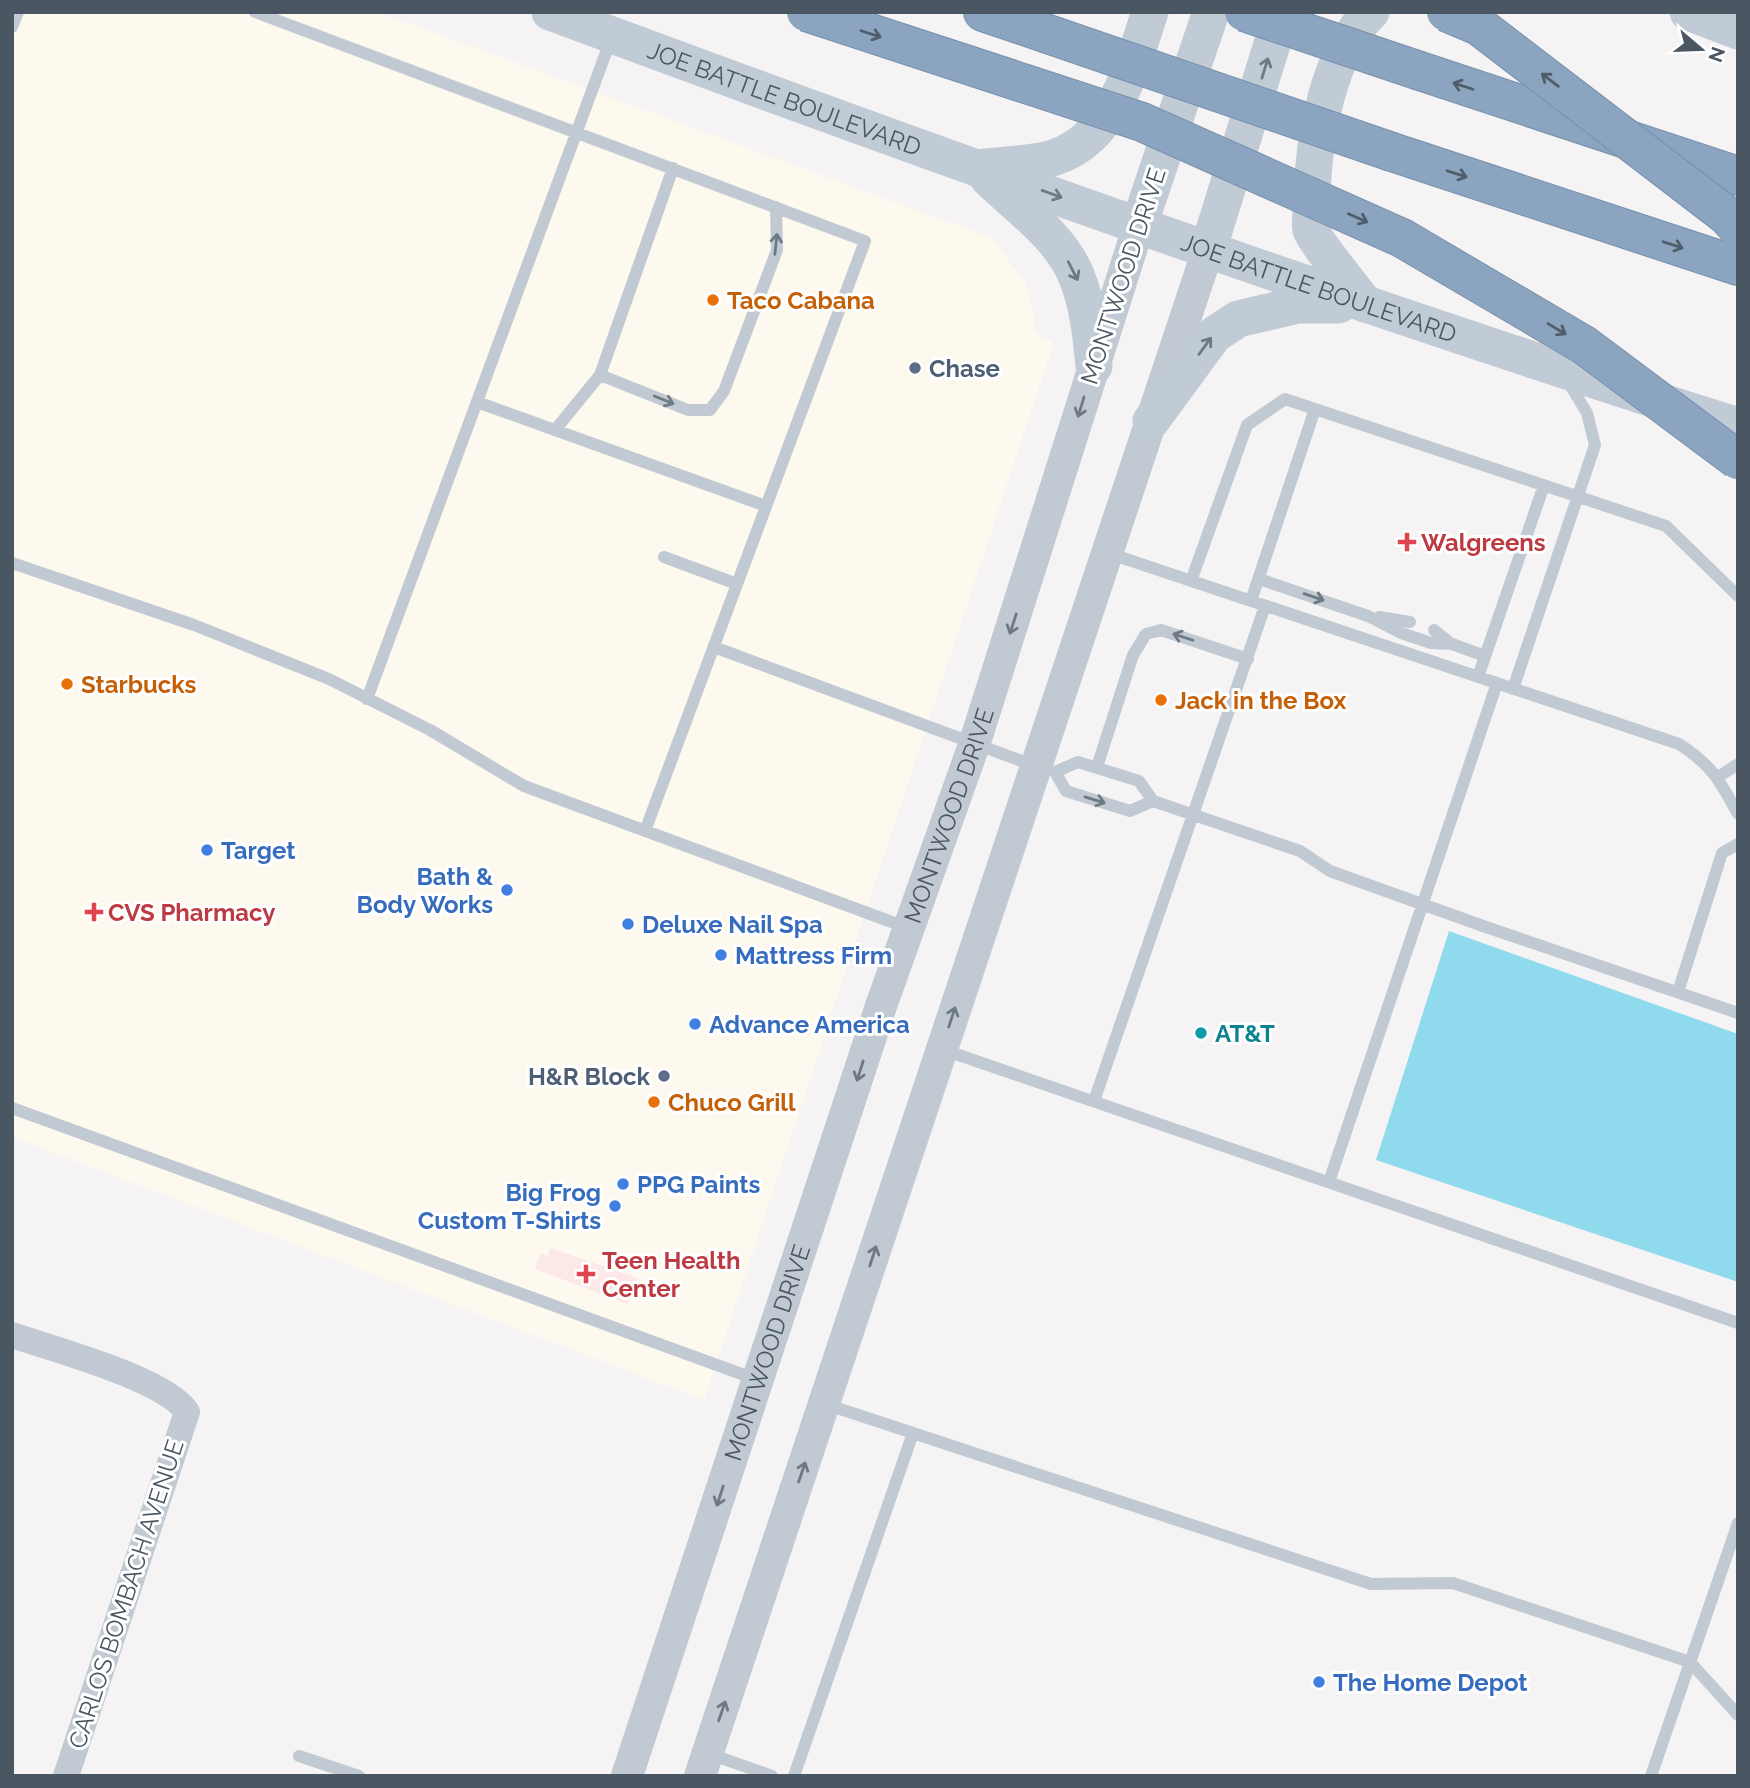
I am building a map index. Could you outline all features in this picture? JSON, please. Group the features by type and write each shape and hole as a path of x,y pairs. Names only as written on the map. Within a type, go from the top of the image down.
{"highway":[{"path":"806,12 1142,122 1402,238 1584,345 1738,460"},
{"path":"983,12 1392,152 1738,266"},
{"path":"1244,12 1738,176"},
{"path":"1446,12 1479,26 1726,215 1738,228"}],"main road":[{"name":"JOE BATTLE BOULEVARD","path":"550,12 1208,250 1562,370 1738,426"},
{"path":"977,168 1046,159 1069,150 1088,138 1121,94 1150,12"},
{"name":"MONTWOOD DRIVE","path":"1139,225 1211,12"},
{"path":"1208,250 1282,12"},
{"path":"1365,304 1311,232 1312,163 1319,124 1343,51 1361,22 1371,12"},
{"path":"1689,12 1738,31"},
{"path":"977,168 1055,242 1076,273 1088,314 1094,366"},
{"path":"1151,421 1214,335 1238,319 1298,305 1365,304"}],"street":[{"name":"MONTWOOD DRIVE","path":"627,1776 908,928 974,745 1139,225"},
{"path":"704,1765 942,1049 1046,769 1107,553 1208,250"},
{"name":"CARLOS BOMBACH AVENUE","path":"12,1335 157,1387 181,1402 187,1412 66,1776"}],"lane":[{"path":"12,27 18,12"},
{"path":"255,12 865,241 645,831"},
{"path":"367,699 612,35"},
{"path":"555,430 600,375 673,168"},
{"path":"600,375 688,410 710,410 724,391 777,250 776,207"},
{"path":"1513,688 1595,445 1587,413 1562,370"},
{"path":"1191,581 1247,425 1285,399 1666,527 1738,596"},
{"path":"477,402 766,506"},
{"path":"1251,601 1315,409"},
{"path":"1478,677 1544,485"},
{"path":"1107,553 1679,744 1699,757 1718,777 1738,814"},
{"path":"664,557 737,584"},
{"path":"12,563 194,625 329,679 430,730 524,786 908,928"},
{"path":"1259,579 1368,616 1401,633 1485,656"},
{"path":"1094,1101 1265,606"},
{"path":"1368,616 1410,622"},
{"path":"1097,767 1133,655 1146,634 1161,630 1248,659"},
{"path":"1434,630 1452,645"},
{"path":"714,646 974,745 1046,769 1066,791 1130,811 1153,802"},
{"path":"1329,1182 1497,683"},
{"path":"1046,769 1078,762 1139,781 1153,802 1300,851 1330,871 1738,1013"},
{"path":"1718,777 1738,764"},
{"path":"1678,992 1722,853 1738,844"},
{"path":"942,1049 1738,1323"},
{"path":"12,1108 759,1380"},
{"path":"825,1404 1371,1584 1453,1583 1690,1662 1738,1715"},
{"path":"794,1776 913,1433"},
{"path":"1651,1776 1738,1523"},
{"path":"299,1756 359,1776"},
{"path":"704,1765 772,1776"}],"shaded area":[{"path":"12,12 378,12 992,238 1026,284 1034,314 1034,333 1054,342 704,1400 12,1137"},
{"name":"Teen Health Center","path":"550,1248 638,1278 628,1304 535,1269 541,1253 547,1256"}],"water":[{"path":"1449,931 1738,1034 1738,1282 1376,1160"}],"place":[{"name":"Taco Cabana","path":"713,300"},
{"name":"Chase","path":"915,368"},
{"name":"Walgreens","path":"1407,542"},
{"name":"Starbucks","path":"67,684"},
{"name":"Jack in the Box","path":"1161,700"},
{"name":"Target","path":"207,850"},
{"name":"Bath & Body Works","path":"507,890"},
{"name":"CVS Pharmacy","path":"94,912"},
{"name":"Deluxe Nail Spa","path":"628,924"},
{"name":"Mattress Firm","path":"721,955"},
{"name":"Advance America","path":"695,1024"},
{"name":"AT&T","path":"1201,1033"},
{"name":"H&R Block","path":"664,1076"},
{"name":"Chuco Grill","path":"654,1102"},
{"name":"PPG Paints","path":"623,1184"},
{"name":"Big Frog Custom T-Shirts","path":"615,1206"},
{"name":"Teen Health Center","path":"586,1274"},
{"name":"The Home Depot","path":"1319,1682"}]}
